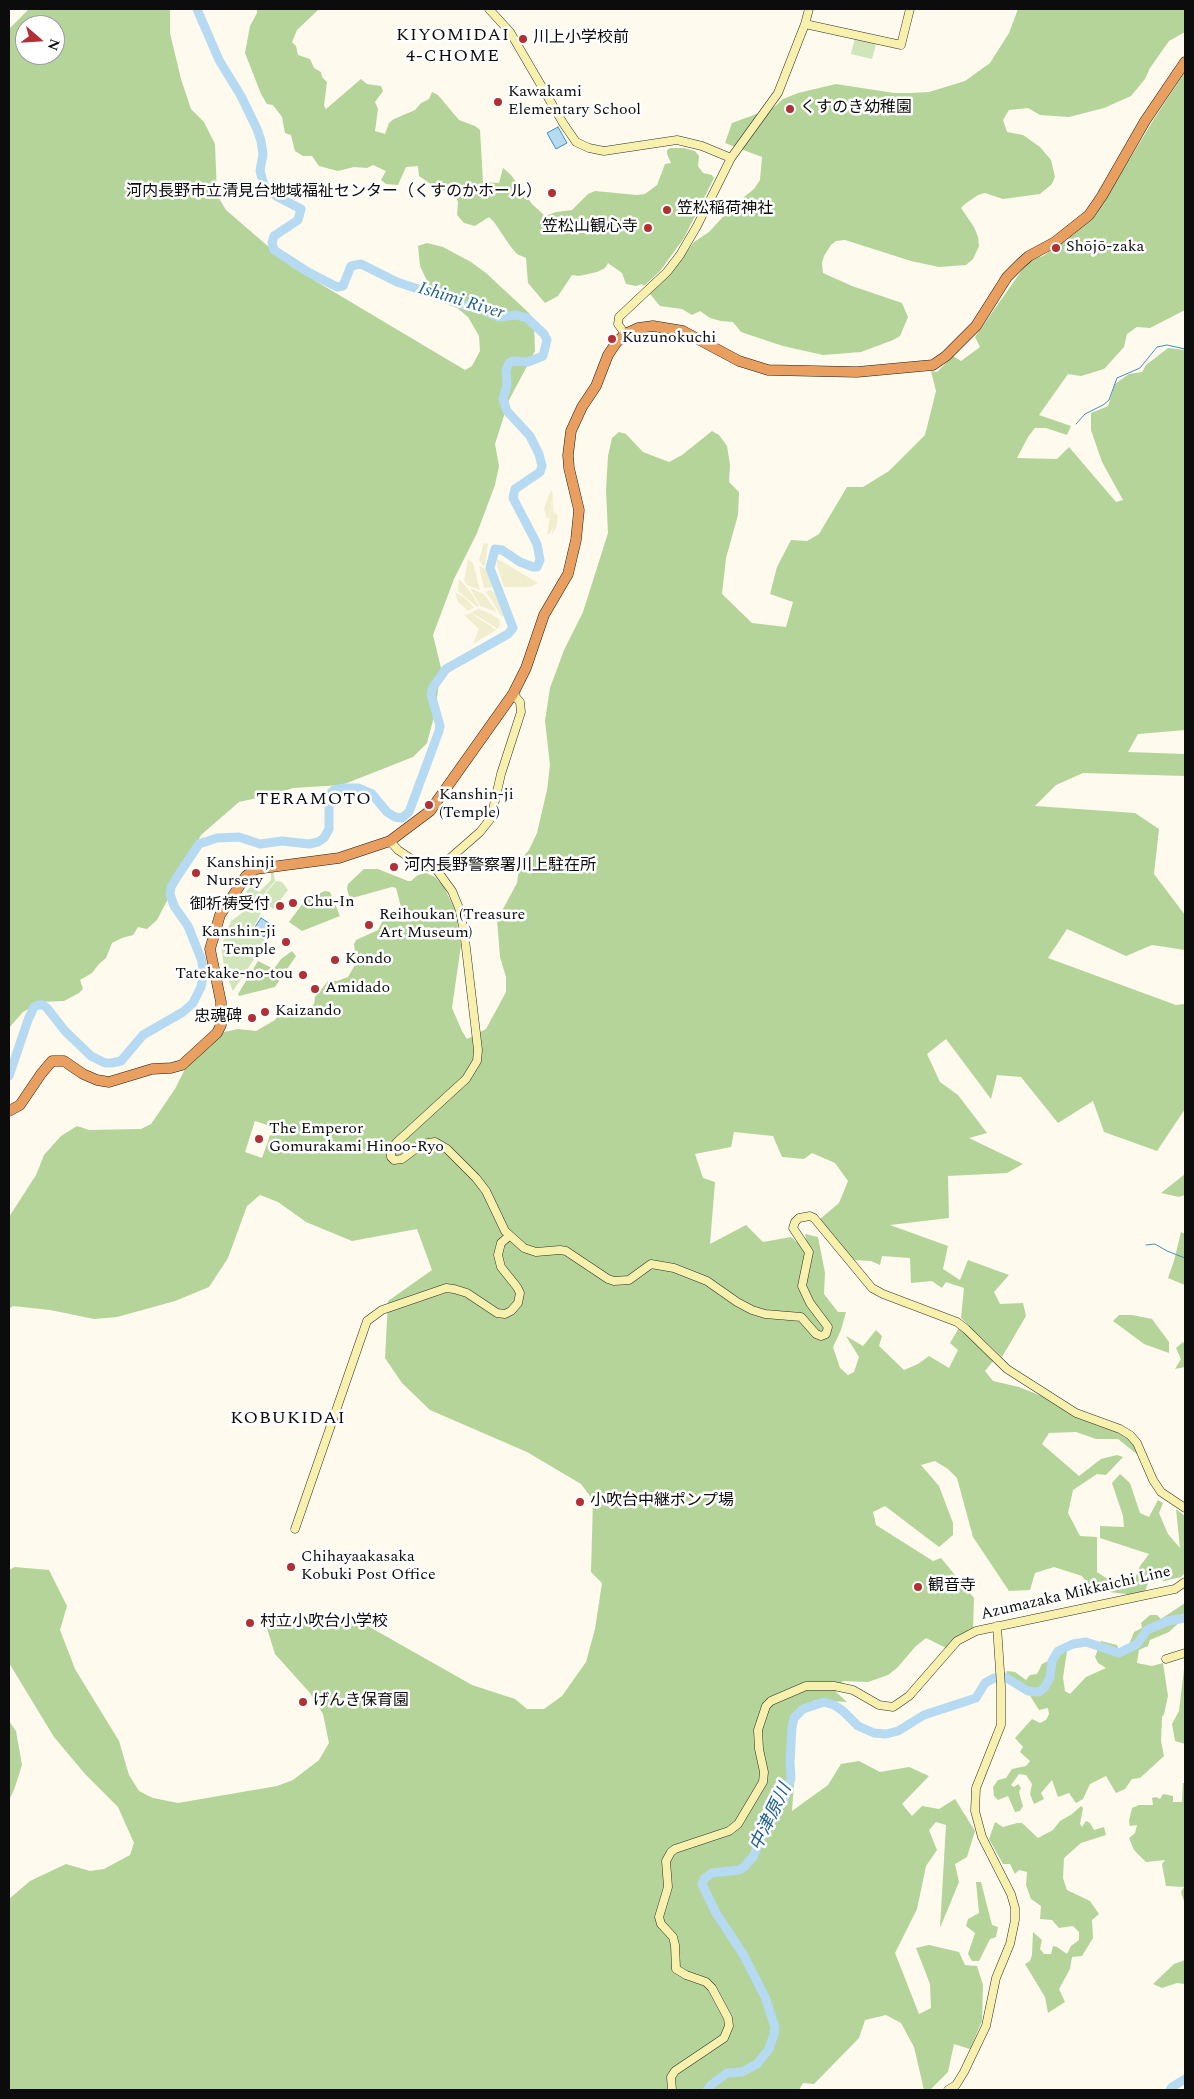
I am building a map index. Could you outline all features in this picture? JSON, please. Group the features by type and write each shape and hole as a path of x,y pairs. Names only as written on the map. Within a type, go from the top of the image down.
{"highway":[{"path":"9,1111 20,1105 52,1061 64,1061 83,1074 109,1082 152,1069 182,1066 217,1034 221,1025 220,1002 210,949 220,915 246,876 256,869 339,858 390,841 430,811 513,694 526,668 544,615 567,576 576,540 579,510 569,468 568,455 571,432 582,407 596,386 608,355 625,334 638,328 653,326 683,331 739,361 768,370 857,372 933,365 946,356 976,326 1007,277 1025,260 1050,245 1089,215 1102,196 1144,121 1185,62"}],"main road":[{"path":"489,9 510,32 576,142 588,148 604,151 677,140 702,146 731,158"},
{"path":"625,334 618,324 619,317 667,272 680,254 697,226 731,158 778,93 805,24 808,9"},
{"path":"805,24 901,45 910,9"},
{"path":"390,841 398,850 418,864 436,868 440,867 480,832 491,818 501,774 521,712 520,702 513,694"},
{"path":"436,868 452,891 460,916 478,1050 477,1061 466,1079 396,1143 391,1150 390,1157 398,1161 422,1144 430,1142 441,1144 476,1178 486,1191 502,1226 509,1236 518,1245 530,1251 566,1251 614,1281 629,1280 651,1264 674,1268 707,1281 752,1310 765,1314 801,1317 816,1334 821,1336 826,1334 828,1327 810,1303 802,1286 809,1252 793,1228 799,1218 810,1216 814,1218 872,1288 957,1322 1007,1369 1076,1413 1120,1429 1130,1435 1137,1443 1153,1480 1161,1492 1185,1508"},
{"path":"296,1529 367,1321 382,1310 446,1288 467,1293 497,1313 505,1314 512,1311 518,1303 520,1293 501,1267 498,1254 501,1243 509,1236"},
{"name":"Azumazaka Mikkaichi Line","path":"672,2090 672,2077 676,2071 724,2038 729,2026 728,2018 712,1988 706,1982 686,1975 676,1969 674,1956 676,1945 673,1937 661,1924 659,1917 668,1887 666,1861 671,1852 676,1849 734,1828 756,1795 764,1776 758,1730 766,1706 775,1698 812,1685 844,1687 879,1705 894,1706 909,1696 957,1641 976,1631 1151,1594 1175,1588 1185,1582"},
{"path":"948,2090 961,2078 983,2034 996,1978 1010,1944 1015,1920 1015,1908 1011,1894 982,1837 975,1811 977,1783 1001,1725 1001,1686 997,1626"},
{"path":"1166,1659 1185,1653"}],"shaded area":[{"path":"551,490 553,494 549,519 546,517 544,508"},
{"path":"553,497 553,508 555,515 556,512 558,516 556,528 551,535 554,524 547,535"},
{"path":"484,543 488,544 485,565 483,566 479,560"},
{"path":"468,559 473,563 480,590 467,585 464,581"},
{"path":"497,559 538,583 530,587 504,587 497,566"},
{"path":"479,566 489,571 494,587 484,588"},
{"path":"459,579 470,591 479,606 477,607 458,591"},
{"path":"470,588 484,594 497,612 480,606"},
{"path":"491,590 496,594 504,617 501,616 485,592"},
{"path":"455,592 474,607 468,611 458,602"},
{"path":"479,609 499,619 500,625 498,629 471,612"},
{"path":"471,613 496,630 473,644 479,629 464,615"}],"green space":[{"path":"29,9 170,9 170,33 181,79 191,109 204,122 215,144 217,195 226,210 292,267 465,370 472,366 480,351 479,336 468,317 457,308 442,302 431,289 420,266 418,246 427,243 443,247 471,262 486,273 529,313 534,325 535,351 509,400 495,444 499,466 495,485 477,533 454,579 433,635 441,668 435,713 427,743 413,757 342,785 293,788 239,802 201,835 157,920 147,929 138,927 133,935 112,943 106,958 92,973 80,980 83,989 79,993 64,1001 40,1002 23,1012 9,1028 9,29 15,23 15,65 65,65 65,15 23,15"},
{"path":"257,9 319,9 297,30 292,42 296,46 298,55 310,59 314,68 321,72 322,77 327,82 324,106 326,109 361,79 367,84 381,86 383,91 375,102 378,109 375,131 385,134 389,123 415,110 421,103 429,99 432,92 438,95 459,120 480,130 483,182 499,183 503,168 511,175 532,204 545,216 556,212 572,210 588,194 595,191 645,194 657,185 665,164 671,163 667,154 667,150 670,148 684,148 695,151 699,156 698,166 703,173 712,175 714,178 684,238 660,271 644,286 642,284 636,286 626,284 622,273 608,263 605,268 597,272 579,276 572,275 558,296 545,303 528,283 526,258 517,254 494,222 489,217 475,226 464,223 457,215 458,202 454,193 438,189 419,176 418,166 406,167 398,185 386,184 381,180 386,171 373,165 367,168 354,167 338,171 319,166 312,156 303,156 295,151 291,135 285,133 282,117 273,105 267,104 261,94 245,53 250,26 257,13"},
{"path":"1018,9 1185,9 1185,32 1169,41 1150,68 1145,79 1131,96 1104,108 1069,117 1040,115 1028,108 1009,110 1003,120 1007,132 1023,135 1040,147 1051,160 1055,177 1052,184 1040,194 1003,199 985,193 978,195 965,204 961,208 974,227 979,246 973,259 966,265 939,267 911,261 845,240 836,241 831,245 822,263 823,273 852,286 902,303 908,317 900,336 861,352 823,355 783,346 741,332 733,322 710,318 700,311 692,315 682,309 660,306 650,294 674,269 694,242 709,232 734,205 754,189 760,180 762,157 725,143 732,123 773,108 783,99 798,93 836,84 894,93 910,93 929,92 965,81 990,63 1009,33"},
{"path":"855,38 876,44 872,59 851,54"},
{"path":"1185,72 1185,310 1150,328 1137,327 1127,334 1124,347 1104,369 1081,376 1068,374 1039,415 1071,426 1067,435 1046,428 1035,428 1017,458 1057,459 1069,447 1116,502 1123,500 1102,462 1091,430 1091,413 1108,406 1115,384 1129,374 1142,372 1146,365 1168,348 1185,350 1185,730 1138,734 1128,752 1185,754 1185,776 1083,773 1056,785 1035,806 1135,813 1159,829 1154,874 1185,915 1185,950 1152,945 1126,956 1067,929 1048,958 1176,1005 1185,1004 1185,1109 1157,1151 1104,1132 1093,1101 1058,1123 1021,1077 997,1075 991,1099 946,1039 927,1054 940,1082 958,1095 987,1133 969,1138 1023,1164 1007,1173 948,1176 949,1218 890,1225 948,1246 943,1269 960,1280 968,1260 1009,1275 994,1292 1000,1304 1023,1303 1026,1316 1002,1357 961,1318 964,1288 946,1282 942,1288 932,1281 911,1283 910,1258 882,1256 880,1265 871,1261 853,1260 819,1220 839,1203 848,1181 835,1163 812,1153 804,1159 782,1157 773,1136 734,1132 731,1147 695,1154 703,1178 715,1182 710,1244 746,1225 763,1242 791,1237 809,1253 805,1234 818,1237 825,1273 824,1294 838,1312 846,1312 841,1330 833,1347 840,1368 848,1375 854,1372 859,1357 846,1336 863,1346 876,1330 882,1336 879,1346 904,1370 918,1364 929,1356 949,1368 958,1350 950,1343 959,1328 994,1360 985,1371 993,1381 1019,1387 1049,1399 1125,1434 1134,1444 1138,1455 1118,1439 1096,1439 1076,1432 1049,1433 1042,1444 1079,1476 1101,1459 1117,1455 1123,1457 1106,1475 1097,1474 1073,1490 1068,1513 1080,1536 1097,1537 1097,1572 1115,1584 1133,1584 1140,1566 1149,1554 1100,1538 1100,1526 1124,1527 1123,1516 1112,1483 1120,1474 1130,1483 1140,1513 1149,1517 1158,1500 1163,1503 1159,1513 1168,1534 1180,1548 1176,1509 1185,1516 1185,1573 1181,1577 1164,1581 1151,1576 1145,1591 1135,1595 1092,1590 1082,1576 1054,1567 1035,1573 1030,1590 1009,1591 973,1537 957,1478 948,1469 935,1461 921,1465 939,1486 953,1523 953,1535 939,1547 885,1506 873,1512 876,1525 933,1561 941,1558 974,1598 973,1630 946,1648 926,1638 888,1675 868,1682 843,1681 836,1692 847,1702 815,1700 798,1710 791,1720 789,1746 794,1784 792,1811 828,1785 841,1764 859,1761 880,1772 909,1767 929,1776 902,1804 912,1816 922,1806 939,1809 955,1799 975,1831 967,1857 955,1864 959,1882 940,1928 946,1825 936,1822 929,1830 937,1850 926,1866 917,1909 895,1953 919,2014 931,2008 930,1984 916,1948 929,1945 959,1952 965,1965 977,1966 983,1985 982,2021 970,2049 954,2044 948,2072 930,2090 924,2090 914,2047 901,2023 886,2015 865,2020 859,2038 814,2084 803,2083 799,2090 9,2090 9,1899 30,1881 66,1864 90,1871 104,1869 130,1855 134,1843 118,1807 85,1774 54,1737 9,1663 9,1570 15,1567 49,1570 67,1606 60,1630 75,1669 119,1741 129,1775 139,1791 153,1798 178,1803 277,1786 293,1780 319,1760 329,1743 323,1714 310,1693 275,1654 265,1622 273,1618 291,1615 319,1615 359,1621 472,1685 515,1699 527,1709 544,1709 562,1696 586,1662 595,1629 602,1583 591,1572 593,1500 581,1484 527,1452 430,1410 402,1383 385,1358 388,1301 432,1270 417,1229 352,1241 306,1222 278,1202 260,1195 247,1206 228,1258 209,1287 175,1301 117,1317 94,1319 50,1310 13,1306 9,1309 9,1217 36,1175 44,1155 61,1136 77,1126 89,1130 141,1129 151,1124 175,1089 186,1067 224,1032 238,1029 256,1031 275,1020 283,1005 297,1015 304,1016 314,1004 315,997 328,981 337,981 348,977 356,963 354,944 356,940 378,930 383,920 402,911 396,888 392,887 352,898 349,896 348,884 364,869 378,869 408,881 426,873 435,877 444,887 455,910 461,945 452,1008 467,1039 486,1029 506,992 506,977 500,957 497,920 517,883 520,860 529,850 537,833 547,790 550,765 545,721 550,688 564,650 583,612 608,533 606,490 608,456 612,438 619,432 626,434 643,452 669,462 682,455 712,431 719,435 727,446 730,465 729,482 739,492 738,515 726,558 722,594 752,623 786,627 793,602 770,594 777,567 791,540 807,541 819,534 847,487 863,487 889,471 925,435 936,391 931,371 937,372 953,356 961,361 980,347 975,337 1029,260 1043,256 1067,239 1108,195","holes":["255,1121 273,1127 262,1158 245,1152"]},
{"path":"273,870 275,881 258,901 246,892 251,886 259,892 271,880 271,871"},
{"path":"276,881 282,882 288,890 273,909 261,899"},
{"path":"325,891 330,892 340,916 302,931 289,922 306,899"},
{"path":"249,908 261,913 252,930 266,941 233,991 225,972 221,946 231,921"},
{"path":"292,951 296,956 275,987 239,996 238,994 258,961 274,969 281,959"},
{"path":"1185,1174 1185,1195 1179,1197 1161,1193"},
{"path":"1181,1232 1185,1234 1185,1285 1168,1278"},
{"path":"1119,1315 1132,1315 1152,1319 1169,1342 1169,1353 1144,1344 1113,1321"},
{"path":"1183,1342 1185,1344 1185,1367 1175,1369 1181,1359 1176,1348"},
{"path":"1185,1603 1185,1617 1169,1632 1150,1640 1148,1646 1139,1650 1137,1663 1152,1666 1163,1663 1168,1696 1162,1717 1161,1741 1164,1756 1140,1778 1132,1779 1125,1789 1116,1793 1106,1776 1090,1784 1083,1799 1076,1803 1069,1793 1058,1797 1052,1780 1041,1793 1044,1799 1034,1804 1030,1794 1032,1784 1026,1775 1019,1774 1011,1785 1014,1787 1018,1784 1021,1788 1019,1792 1023,1806 1020,1811 1015,1812 1008,1796 998,1800 994,1796 993,1787 998,1780 1006,1778 1012,1769 1026,1766 1030,1761 1020,1752 1023,1747 1015,1738 1032,1719 1040,1723 1046,1720 1049,1714 1048,1708 1039,1710 1024,1686 1006,1675 1007,1671 1015,1672 1026,1680 1030,1675 1037,1674 1042,1664 1048,1661 1049,1669 1055,1668 1055,1659 1059,1653 1067,1651 1063,1678 1065,1691 1070,1694 1086,1677 1106,1668 1098,1663 1095,1657 1101,1641 1117,1645 1119,1650 1122,1650 1128,1647 1134,1632 1142,1628 1141,1623 1150,1615 1157,1615 1161,1619"},
{"path":"1184,1669 1185,1744 1175,1741 1172,1724 1179,1711"},
{"path":"9,1721 16,1731 22,1765 9,1800"},
{"path":"1183,1783 1185,1783 1185,1904 1181,1892 1184,1887 1166,1886 1162,1864 1165,1860 1146,1862 1134,1850 1129,1838 1135,1833 1137,1825 1130,1826 1129,1821 1132,1808 1139,1805 1153,1805 1152,1798 1160,1799 1163,1794 1173,1796 1173,1802 1182,1802"},
{"path":"1081,1806 1083,1808 1080,1824 1082,1827 1086,1821 1090,1823 1094,1830 1104,1827 1106,1835 1081,1843 1064,1858 1063,1878 1067,1890 1090,1901 1099,1914 1092,1920 1093,1938 1082,1956 1072,1957 1070,1969 1059,1989 1065,2002 1048,2013 1045,1997 1025,1964 1030,1961 1032,1955 1033,1932 1042,1940 1040,1949 1044,1954 1051,1954 1053,1946 1067,1954 1071,1946 1079,1940 1079,1932 1073,1926 1059,1928 1052,1920 1040,1919 1041,1906 1031,1899 1026,1885 1027,1872 1019,1870 1015,1874 1010,1864 1003,1864 989,1839 995,1822 1003,1827 1022,1823 1038,1838 1053,1830 1060,1821"},
{"path":"976,1882 981,1882 992,1925 998,1927 996,1937 990,1939 979,1961 972,1961 968,1954 975,1933 966,1926 968,1919 979,1913"},
{"path":"1185,1960 1185,1984 1177,1983 1162,1988 1153,1984 1174,1964"}],"water":[{"path":"558,127 567,143 556,149 547,133"},
{"path":"261,918 272,925 264,937 253,930"}],"waterway":[{"name":"Ishimi River","path":"9,1076 28,1020 34,1007 38,1005 43,1005 47,1008 65,1031 91,1056 105,1063 112,1063 121,1061 143,1035 183,1012 193,1003 201,987 203,977 202,961 188,926 174,906 170,894 171,887 199,844 217,838 239,837 260,844 282,841 309,844 318,842 324,838 329,829 329,795 334,790 344,788 358,788 372,794 387,812 395,817 402,818 409,812 440,726 431,694 433,687 446,669 508,634 513,628 490,568 495,549 502,550 520,562 533,567 537,567 540,560 537,544 513,498 515,489 540,472 542,466 539,454 530,436 507,411 503,399 507,385 506,370 509,363 513,361 528,362 543,356 547,340 544,334 527,318 516,315 498,317 483,310 397,282 361,264 351,266 343,286 337,287 308,272 274,250 272,243 274,236 298,220 301,209 276,196 264,185 260,171 263,154 257,129 241,96 219,60 197,9"},
{"path":"1076,424 1085,414 1109,400 1117,378 1140,368 1157,347 1167,345 1185,349"},
{"path":"1146,1245 1155,1244 1185,1258"},
{"name":"中津原川","path":"707,2090 727,2073 742,2072 757,2064 769,2049 775,2027 765,1997 743,1954 716,1913 702,1884 704,1879 712,1873 739,1870 753,1857 763,1834 785,1798 791,1778 792,1727 794,1718 803,1709 824,1702 834,1705 858,1726 874,1733 886,1734 898,1731 924,1715 976,1698 985,1683 994,1678 1005,1677 1028,1691 1039,1692 1050,1678 1052,1661 1058,1651 1073,1644 1086,1642 1119,1653 1137,1644 1147,1630 1168,1621 1185,1618"},
{"path":"1170,2090 1185,2079"}],"place":[{"name":"川上小学校前","path":"523,39"},
{"name":"Kawakami Elementary School","path":"498,102"},
{"name":"くすのき幼稚園","path":"790,109"},
{"name":"河内長野市立清見台地域福祉センター（くすのかホール）","path":"552,193"},
{"name":"笠松稲荷神社","path":"667,210"},
{"name":"笠松山観心寺","path":"648,228"},
{"name":"Shōjō-zaka","path":"1056,248"},
{"name":"Kuzunokuchi","path":"612,339"},
{"name":"Kanshin-ji (Temple)","path":"429,805"},
{"name":"河内長野警察署川上駐在所","path":"394,867"},
{"name":"Kanshinji Nursery","path":"196,873"},
{"name":"Chu-In","path":"293,903"},
{"name":"御祈祷受付","path":"280,906"},
{"name":"Reihoukan (Treasure Art Museum)","path":"369,925"},
{"name":"Kanshin-ji Temple","path":"286,942"},
{"name":"Kondo","path":"335,960"},
{"name":"Tatekake-no-tou","path":"303,975"},
{"name":"Amidado","path":"315,989"},
{"name":"Kaizando","path":"265,1012"},
{"name":"忠魂碑","path":"252,1018"},
{"name":"The Emperor Gomurakami Hinoo-Ryo","path":"259,1139"},
{"name":"小吹台中継ポンプ場","path":"580,1502"},
{"name":"Chihayaakasaka Kobuki Post Office","path":"291,1567"},
{"name":"観音寺","path":"918,1587"},
{"name":"村立小吹台小学校","path":"250,1623"},
{"name":"げんき保育園","path":"303,1702"}],"district":[{"name":"KIYOMIDAI 4-CHOME","path":"453,46"},
{"name":"TERAMOTO","path":"314,800"},
{"name":"KOBUKIDAI","path":"288,1419"}]}
